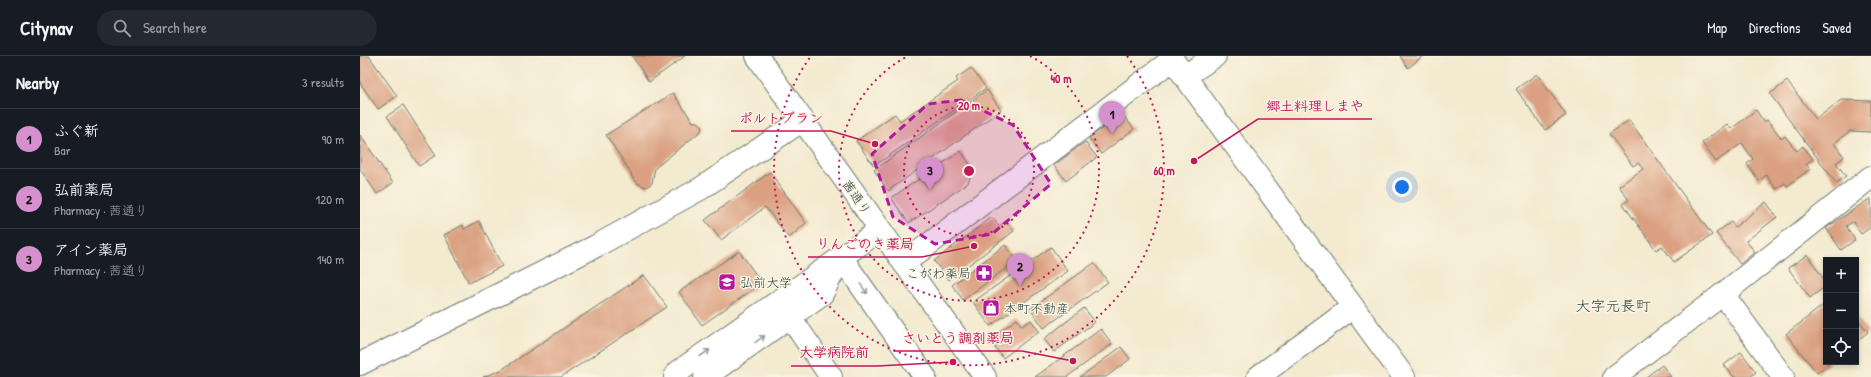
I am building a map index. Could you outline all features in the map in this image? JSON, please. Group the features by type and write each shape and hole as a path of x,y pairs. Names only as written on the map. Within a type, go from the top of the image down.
{"street":[{"name":"茜通り","path":"758,56 982,376"},
{"path":"904,263 1176,64 1215,56"},
{"path":"1176,64 1404,377"},
{"path":"360,364 596,246 700,189 803,120"},
{"path":"1614,377 1724,294 1871,177"},
{"path":"675,377 678,372 880,230"},
{"path":"705,377 822,294 842,257"},
{"path":"842,257 925,377"},
{"path":"1724,294 1783,377"},
{"path":"1258,377 1353,307"},
{"path":"790,317 831,377"}],"highlighted area":[{"path":"961,100 1013,125 1051,184 992,234 935,244 893,217 872,154 928,104"}],"building":[{"path":"360,56 369,56 397,96 378,109 360,83"},
{"path":"632,56 685,56 649,82"},
{"path":"1400,56 1423,56 1408,68"},
{"path":"971,68 986,88 874,166 856,141 895,114 900,121 958,81 956,78"},
{"path":"1537,74 1566,115 1545,130 1516,89"},
{"path":"1787,81 1816,119 1841,100 1871,101 1871,132 1850,131 1834,143 1844,157 1836,163 1846,176 1836,183 1770,94"},
{"path":"987,90 1001,110 888,191 874,170"},
{"path":"673,93 693,122 698,122 702,126 701,131 655,168 652,183 646,187 639,184 632,177 631,173 606,135"},
{"path":"403,105 436,155 419,166 387,116"},
{"path":"1756,110 1764,122 1767,120 1782,139 1785,136 1797,151 1803,146 1813,159 1806,164 1810,169 1787,186 1785,183 1776,189 1766,175 1759,181 1747,164 1753,159 1742,143 1716,162 1702,143 1727,124 1731,129"},
{"path":"1122,114 1134,129 1101,154 1089,138"},
{"path":"1629,120 1712,235 1674,262 1662,246 1656,250 1623,204 1629,200 1619,186 1643,169 1638,163 1633,166 1609,134"},
{"path":"360,135 393,183 377,194 360,169"},
{"path":"1085,142 1097,157 1066,181 1054,165"},
{"path":"961,151 973,169 968,183 909,223 891,198"},
{"path":"770,172 806,223 789,238 765,207 721,240 705,220"},
{"path":"1871,198 1871,227 1861,234 1853,222 1846,226 1855,240 1841,250 1826,228"},
{"path":"1766,202 1777,217 1746,241 1755,252 1740,264 1716,233 1731,222 1735,227"},
{"path":"992,217 999,226 1006,221 1014,231 949,280 934,261"},
{"path":"479,221 502,266 469,283 444,235 463,225 464,229"},
{"name":"こがわ薬局","path":"1005,245 1017,260 963,300 952,285"},
{"path":"1051,247 1068,271 990,326 973,302"},
{"path":"739,251 762,283 702,325 679,292"},
{"path":"1807,255 1823,278 1823,288 1810,298 1788,268"},
{"path":"1094,263 1108,282 1044,328 1030,309"},
{"path":"644,275 667,307 561,377 483,377 501,370"},
{"path":"1823,305 1823,365 1827,365 1817,373 1786,334"},
{"path":"1084,308 1095,322 1054,352 1044,339"},
{"path":"1017,319 1022,326 1031,320 1039,331 1003,358 989,339"},
{"path":"1859,321 1868,332 1859,340"},
{"path":"1101,329 1112,344 1067,377 1035,377"},
{"path":"1121,347 1130,359 1106,377 1080,377"},
{"path":"1741,352 1756,372 1750,377 1734,377 1724,365"},
{"path":"1662,365 1671,377 1646,377"}],"place":[{"name":"ふぐ新","path":"1112,134"},
{"name":"ポルトブラン","path":"875,144"},
{"name":"郷土料理しまや","path":"1194,161"},
{"name":"アイン薬局","path":"930,190"},
{"name":"りんごのき薬局","path":"974,246"},
{"name":"こがわ薬局","path":"984,273"},
{"name":"弘前大学","path":"727,282"},
{"name":"弘前薬局","path":"1020,286"},
{"name":"本町不動産","path":"991,308"},
{"name":"さいとう調剤薬局","path":"1073,361"},
{"name":"大学病院前","path":"953,362"}],"district":[{"name":"大字元長町","path":"1613,305"}]}
